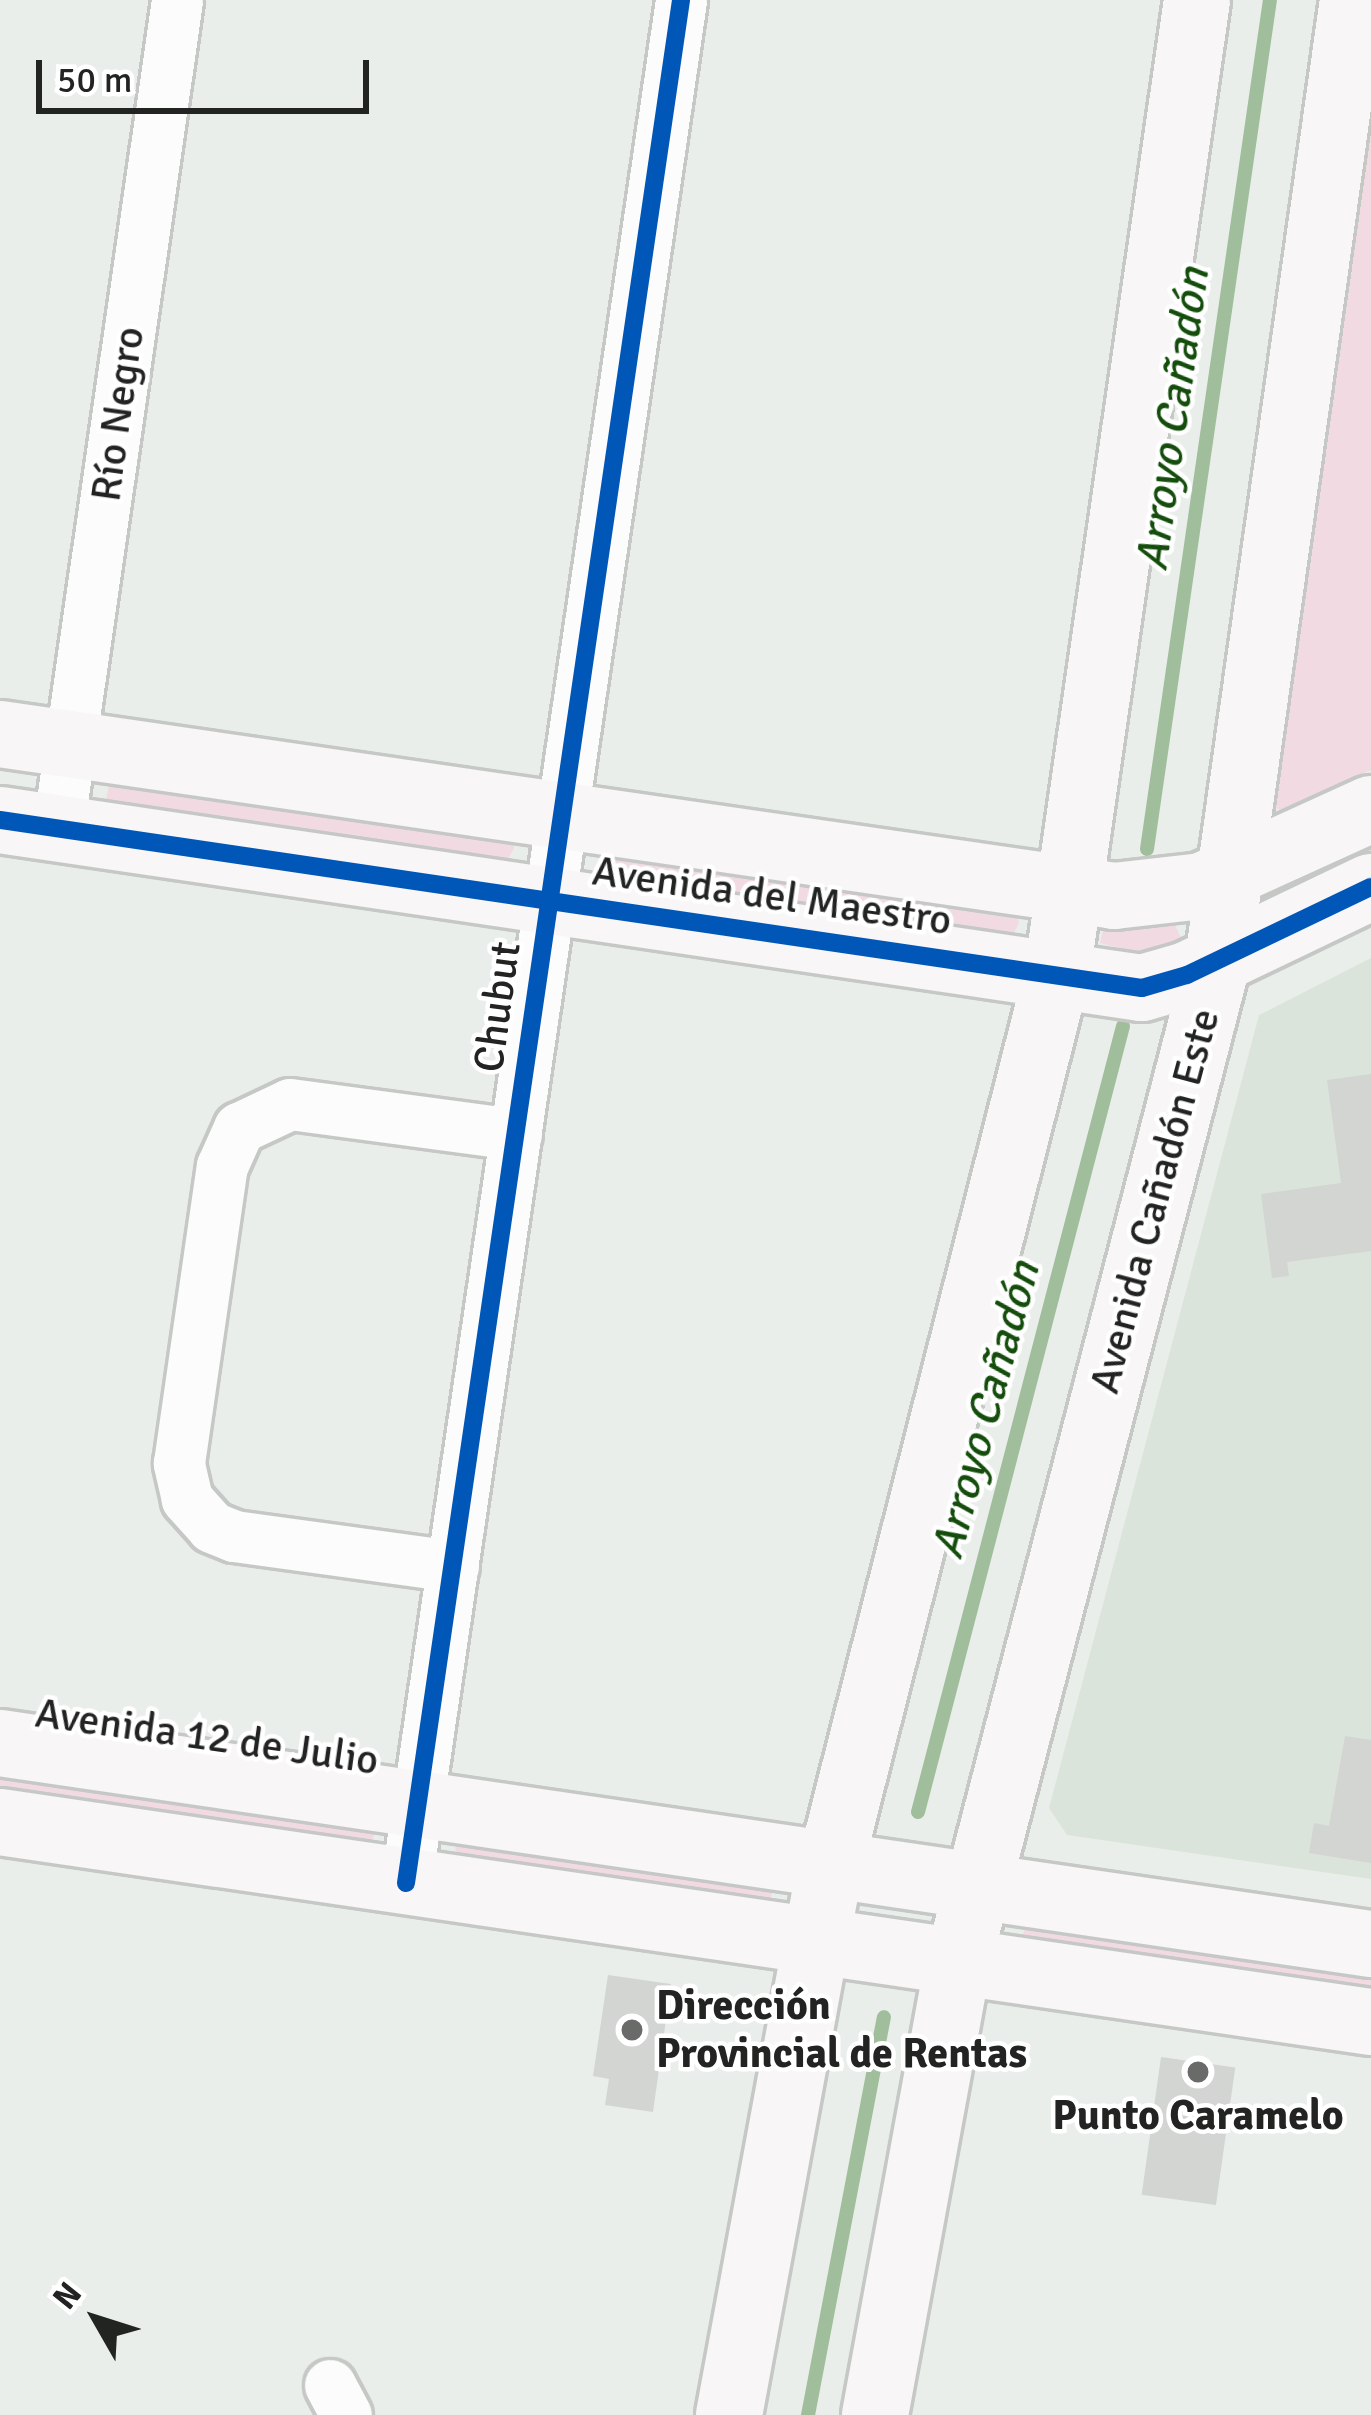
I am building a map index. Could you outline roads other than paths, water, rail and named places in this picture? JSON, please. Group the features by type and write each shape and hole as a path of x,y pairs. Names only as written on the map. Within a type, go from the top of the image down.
{"street":[{"name":"Río Negro","path":"29,824 70,745 178,0"},
{"name":"Chubut","path":"406,1882 681,0"},
{"path":"729,2415 830,1867 1057,974 1197,0"},
{"name":"Avenida Cañadón Este","path":"875,2415 958,1964 1218,960 1353,0"},
{"name":"Avenida del Maestro","path":"0,734 1145,897 1230,876 1371,808"},
{"name":"Avenida del Maestro","path":"29,824 1142,988 1218,960 1371,887"},
{"path":"453,1566 234,1536 212,1527 188,1498 179,1463 222,1166 250,1118 290,1104 516,1134"},
{"name":"Avenida 12 de Julio","path":"0,1743 1371,1944"},
{"path":"0,1822 1371,2022"}],"waterway":[{"name":"Arroyo Cañadón","path":"1147,849 1270,0"},
{"name":"Arroyo Cañadón","path":"918,1812 1123,1026"},
{"name":"Arroyo Cañadón","path":"808,2415 884,2017"}],"place":[{"name":"Dirección Provincial de Rentas","path":"632,2030"},
{"name":"Punto Caramelo","path":"1198,2072"}]}
